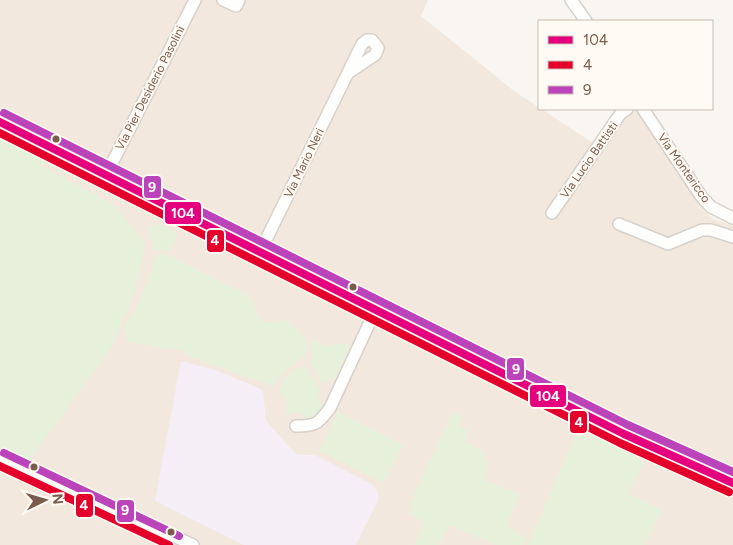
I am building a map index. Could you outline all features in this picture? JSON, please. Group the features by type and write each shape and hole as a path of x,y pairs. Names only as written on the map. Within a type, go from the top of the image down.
{"street":[{"name":"Via Pier Desiderio Pasolini","path":"106,175 195,0"},
{"path":"223,0 236,6 239,0"},
{"path":"571,0 585,20"},
{"name":"Via Mario Neri","path":"260,252 348,73"},
{"name":"Via Lucio Battisti","path":"552,213 621,113 626,110"},
{"name":"Via Montericco","path":"645,110 701,196 711,207 733,218"},
{"path":"0,122 624,434 733,483"},
{"path":"618,224 668,244 702,230 711,230 733,237"},
{"path":"296,426 312,426 319,422 330,408 376,309"},
{"path":"0,455 153,530 193,545"},
{"path":"0,462 132,520"},
{"path":"153,530 175,545"}],"shaded area":[{"path":"0,0 428,0 421,16 514,91 538,107 538,110 543,110 593,143 618,110 640,110 703,210 715,220 733,225 733,545 0,545 0,447 28,461 0,142"},
{"path":"181,361 215,370 263,390 266,421 297,455 315,455 375,486 379,498 356,545 244,545 155,501"}],"green space":[{"path":"0,130 48,154 42,166 116,206 145,244 135,292 112,347 28,462 0,447"},
{"path":"160,223 177,234 170,252 155,251 148,226 155,226"},
{"path":"161,253 171,256 247,294 254,304 259,318 267,323 286,320 299,331 305,340 307,345 304,355 282,374 273,386 188,356 175,348 167,349 128,342 124,327 137,306 154,259"},
{"path":"312,340 327,346 344,343 351,346 336,378 331,378 323,384 311,364"},
{"path":"302,366 307,368 320,389 318,397 322,408 317,416 310,420 299,412 287,415 286,400 280,392 284,380"},
{"path":"453,411 462,416 458,427 468,431 465,442 482,450 489,465 484,480 519,494 507,527 527,539 524,545 496,545 450,525 439,545 415,545 424,522 409,514 410,504"},
{"path":"338,412 403,445 384,483 319,451"},
{"path":"578,429 645,460 629,494 662,510 645,545 528,545"}],"transit line":[{"name":"9","path":"4,113 628,425 733,472"},
{"name":"104","path":"0,122 624,434 733,483"},
{"name":"4","path":"0,133 620,443 729,492"},
{"name":"9","path":"4,453 179,536"},
{"name":"4","path":"0,466 169,545"}]}
